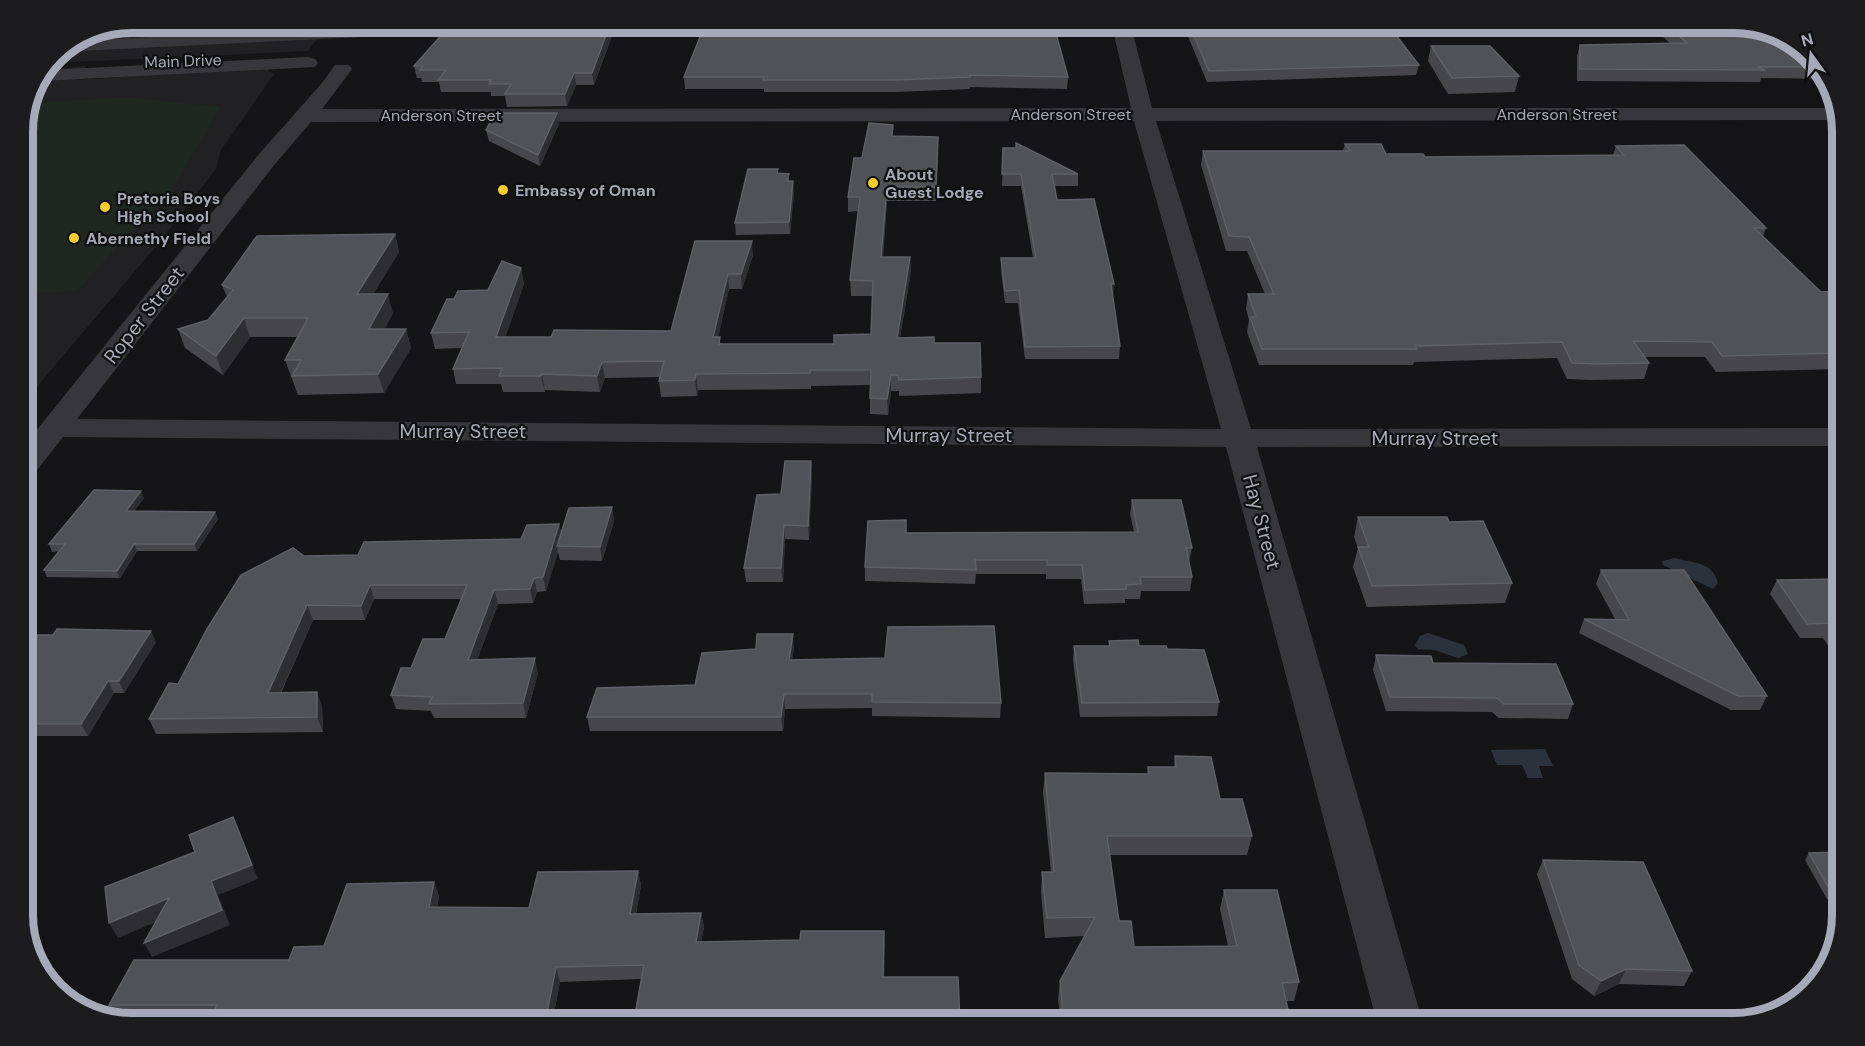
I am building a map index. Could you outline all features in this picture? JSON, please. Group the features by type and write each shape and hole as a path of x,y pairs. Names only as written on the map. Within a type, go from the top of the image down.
{"street":[{"path":"84,46 305,33"},
{"path":"317,61 353,33"},
{"path":"352,60 356,33"},
{"name":"Hay Street","path":"1123,33 1143,114 1239,438 1397,1013"},
{"name":"Main Drive","path":"58,67 317,61 342,52 352,60"},
{"name":"Roper Street","path":"33,455 306,112 352,60"},
{"name":"Roper Street","path":"306,112 317,88 317,61"},
{"name":"Main Drive","path":"51,75 128,67"},
{"name":"Anderson Street","path":"306,112 1830,114"},
{"name":"Murray Street","path":"55,428 1239,438 1832,437"}],"shaded area":[{"path":"131,33 322,33 308,51 62,63 93,40"},
{"name":"Pretoria Boys High School","path":"87,66 76,80 270,67 268,71 274,74 221,150 216,169 158,244 33,391 33,125 40,93 57,68"},
{"name":"Abernethy Field","path":"126,97 221,107 174,185 77,291 33,293 33,125 37,103"},
{"path":"1675,558 1702,564 1712,571 1718,583 1713,589 1663,565 1662,561"},
{"path":"1428,633 1464,645 1468,654 1458,658 1434,650 1418,649 1415,645 1420,636"},
{"path":"1545,749 1553,766 1539,766 1543,778 1528,778 1522,765 1497,765 1491,750"}],"building":[{"path":"443,33 607,33 592,73 574,73 565,94 505,94 511,84 489,84 491,80 438,80 446,70 420,70 423,66 414,66"},
{"path":"702,33 1056,33 1068,77 970,75 970,77 894,80 763,80 764,77 684,77"},
{"path":"1193,33 1394,33 1419,65 1209,71"},
{"path":"1676,33 1747,34 1772,40 1781,45 1781,67 1759,67 1764,70 1580,69 1580,45 1687,43"},
{"path":"1431,46 1490,46 1519,76 1452,78"},
{"path":"495,113 557,113 538,155 486,130"},
{"path":"869,123 893,125 892,136 938,137 936,187 887,187 881,257 910,257 897,338 934,337 934,343 980,343 981,377 899,380 898,375 891,375 887,399 870,398 871,370 696,374 695,380 659,381 664,361 602,362 597,376 542,374 541,376 499,376 502,368 453,369 469,332 431,333 447,299 454,299 458,291 488,290 502,261 521,268 496,337 551,337 554,330 671,331 695,241 752,241 741,274 728,274 713,337 720,337 719,344 834,344 834,335 871,334 873,281 850,280 860,197 848,197 854,158 862,158"},
{"path":"1016,143 1078,174 1052,174 1057,200 1094,199 1114,284 1111,284 1120,346 1025,347 1019,290 1005,291 1001,258 1036,258 1021,174 1002,174 1003,148 1016,148"},
{"path":"1345,144 1381,144 1386,154 1423,154 1425,157 1624,155 1616,146 1684,145 1766,228 1754,228 1821,292 1832,291 1832,353 1722,356 1712,342 1633,341 1649,363 1597,364 1572,363 1562,342 1416,346 1417,349 1262,349 1250,317 1256,317 1248,294 1274,294 1249,237 1229,236 1203,151 1350,151"},
{"path":"748,169 778,169 777,173 789,174 787,181 793,181 789,222 735,223"},
{"path":"395,234 357,294 388,294 369,329 406,329 378,374 292,376 301,360 285,360 308,318 244,318 216,356 178,329 208,320 233,290 222,285 257,236"},
{"path":"785,461 811,461 808,526 784,525 781,568 744,568 757,495 781,494"},
{"path":"94,490 141,491 126,511 215,512 194,544 134,544 117,571 44,570 65,544 49,544"},
{"path":"1132,500 1181,500 1192,548 1186,548 1192,577 1140,577 1141,584 1126,585 1126,589 1085,590 1082,565 1047,565 1047,560 975,560 976,570 865,567 868,521 906,520 906,533 1138,532"},
{"path":"612,507 600,547 557,546 569,508"},
{"path":"1358,517 1447,517 1449,522 1483,521 1512,583 1372,586 1358,547 1369,547"},
{"path":"559,524 543,577 534,578 530,589 494,590 468,660 535,658 523,703 429,704 432,697 391,695 401,668 411,668 423,639 445,639 467,585 370,585 361,606 307,605 268,693 317,692 317,717 149,719 169,683 178,684 207,629 241,575 293,548 304,556 358,555 364,542 521,539 527,525"},
{"path":"1601,570 1684,570 1767,696 1738,696 1584,619 1629,620"},
{"path":"1832,579 1832,626 1830,623 1807,624 1777,580"},
{"path":"994,626 1001,703 872,702 872,694 784,694 781,717 587,717 597,688 695,685 702,653 756,649 757,634 793,634 789,660 885,658 888,627"},
{"path":"57,629 151,631 119,681 108,681 81,724 33,724 33,635 53,635"},
{"path":"1138,640 1139,646 1204,650 1219,702 1082,703 1074,646 1110,646 1109,641"},
{"path":"1376,655 1431,656 1433,663 1556,664 1573,704 1504,704 1497,698 1390,697"},
{"path":"1175,756 1211,757 1220,799 1242,799 1252,836 1107,836 1119,921 1131,921 1134,947 1237,946 1224,890 1277,890 1299,982 1282,983 1289,1013 1063,1013 1060,981 1095,917 1047,918 1042,872 1054,872 1045,773 1149,774 1148,767 1176,767"},
{"path":"233,817 252,865 211,881 222,910 144,943 169,898 109,923 105,887 195,852 189,835"},
{"path":"1832,852 1832,892 1831,892 1809,853"},
{"path":"1543,860 1643,862 1692,971 1626,969 1601,981 1579,965"},
{"path":"638,871 630,914 701,913 696,942 800,940 801,931 884,931 883,977 958,977 960,1013 635,1013 644,965 556,967 547,1013 213,1013 217,1005 109,1005 134,960 289,960 294,947 324,946 347,884 434,882 429,907 529,908 538,872"}],"place":[{"name":"About Guest Lodge","path":"873,183"},
{"name":"Embassy of Oman","path":"503,190"},
{"name":"Pretoria Boys High School","path":"105,207"},
{"name":"Abernethy Field","path":"74,238"}]}
